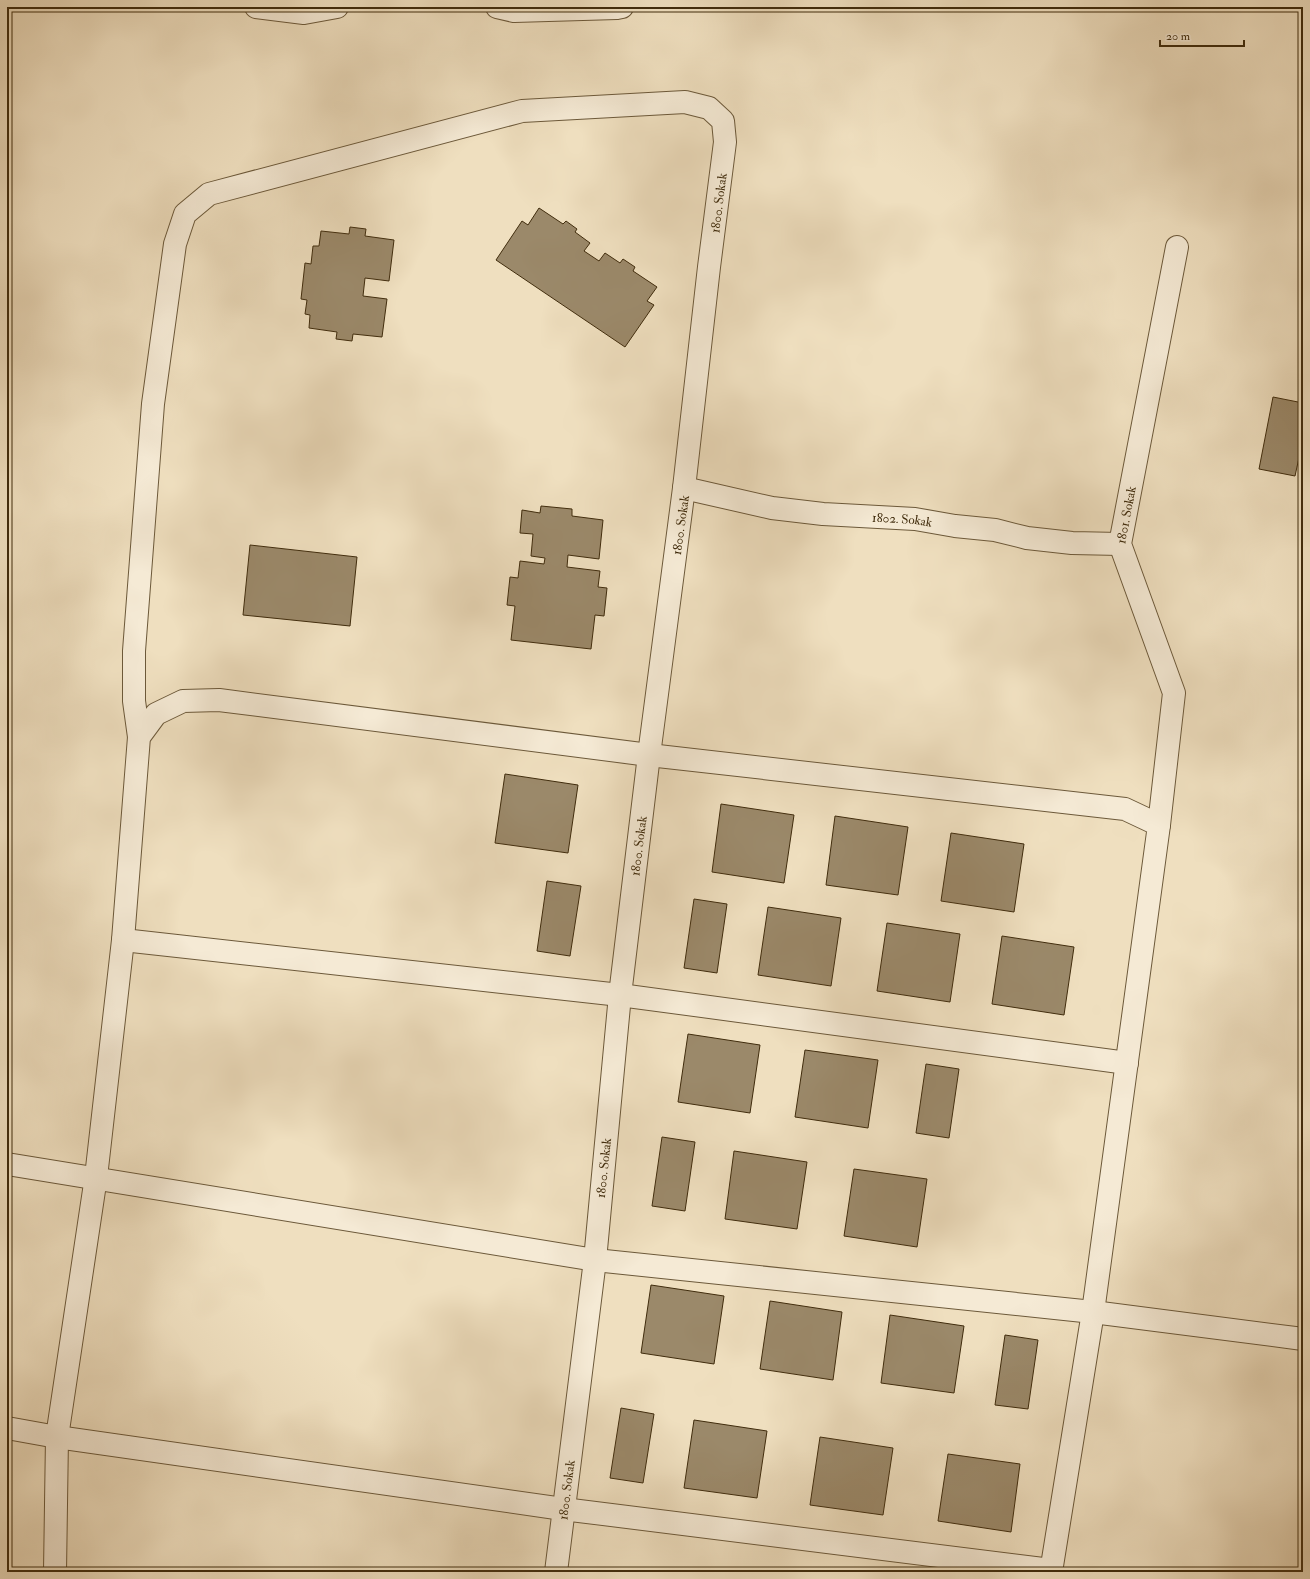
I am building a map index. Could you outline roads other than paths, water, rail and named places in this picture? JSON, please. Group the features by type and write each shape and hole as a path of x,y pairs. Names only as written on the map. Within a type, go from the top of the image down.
{"street":[{"path":"256,7 304,12 337,7"},
{"path":"497,7 514,11 622,7"},
{"name":"1800. Sokak","path":"139,737 134,701 134,651 153,404 174,244 185,214 209,194 522,111 685,102 709,108 723,121 725,142 684,488 649,755 620,995 594,1260 556,1572"},
{"name":"1801. Sokak","path":"1051,1571 1093,1312 1159,825 1174,693 1120,544 1176,247"},
{"name":"1802. Sokak","path":"684,488 772,508 822,514 915,519 955,526 995,530 1027,538 1064,542 1120,544"},
{"path":"55,1572 57,1437 96,1177 124,940 139,737 156,714 183,701 219,700 649,755 1125,809 1159,825"},
{"path":"124,940 620,995 1127,1063"},
{"path":"7,1164 96,1177 594,1260 1093,1312 1303,1339"},
{"path":"7,1428 57,1437 563,1509 1051,1571"}]}
